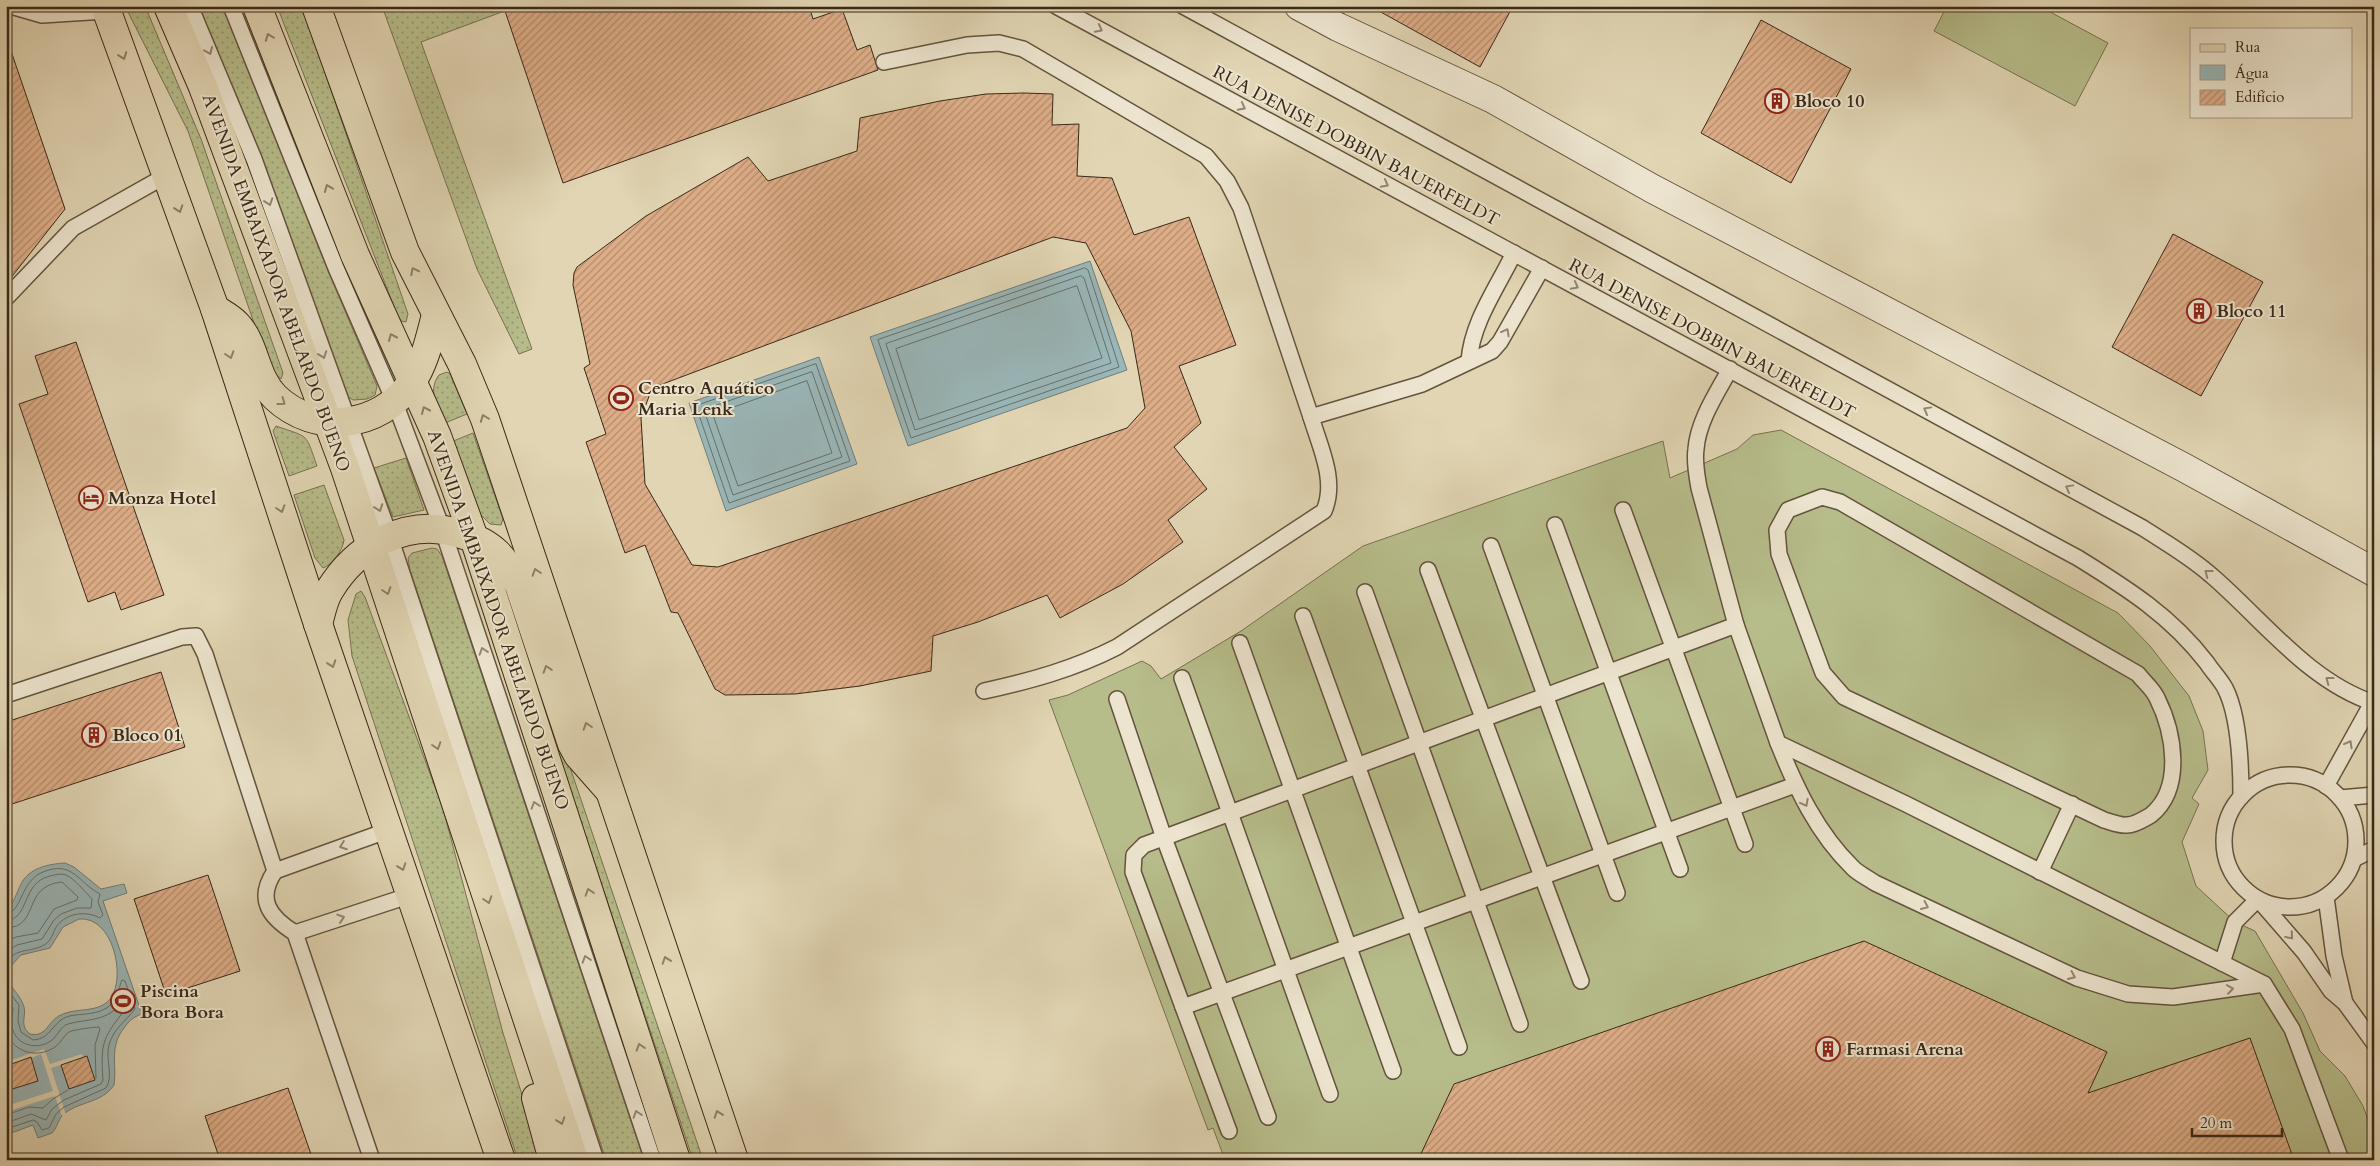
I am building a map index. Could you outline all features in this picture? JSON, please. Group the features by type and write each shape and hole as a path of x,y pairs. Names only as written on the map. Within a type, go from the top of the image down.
{"main road":[{"name":"AVENIDA EMBAIXADOR ABELARDO BUENO","path":"168,6 203,87 337,422 381,541 520,1001 574,1160"},
{"name":"AVENIDA EMBAIXADOR ABELARDO BUENO","path":"257,6 355,255 437,436 474,538 676,1160"},
{"path":"316,6 404,252 462,364 485,419 734,1160"},
{"path":"105,8 168,175 215,309 318,624 501,1160"},
{"path":"215,309 238,325 244,334 261,380 276,398 297,412 337,422 363,419 381,413 395,403 412,382 422,361 436,315"},
{"path":"318,624 328,592 354,560 381,541 421,528 442,528 474,538 498,554 519,585 572,744 578,755 608,789"},
{"path":"520,1001 532,1079 553,1160"}],"street":[{"path":"1299,6 1338,27 1493,99 1653,190 2183,467 2374,572"}],"lane":[{"path":"11,6 42,15 105,8"},
{"path":"190,6 254,159 337,422"},
{"path":"232,6 336,268 395,403 442,528 653,1160"},
{"name":"RUA DENISE DOBBIN BAUERFELDT","path":"1056,6 2078,558 2160,612 2191,643 2225,688 2236,729 2241,770 2241,797"},
{"path":"1183,6 2143,528 2212,576 2267,629 2333,684 2373,703 2326,786"},
{"path":"884,62 967,45 999,43 1023,48 1206,156 1227,181 1241,208 1311,417 1330,482 1329,499 1324,511 1116,647 1090,660 1038,679 984,691"},
{"path":"6,298 73,228 168,175"},
{"path":"1469,361 1470,345 1476,327 1514,253"},
{"path":"1311,417 1422,384 1492,350 1500,342 1542,268"},
{"path":"1730,369 1699,433 1696,449 1699,488 1736,625 1778,743 1795,785 1810,814 1838,852 1855,870 1875,883 2077,978 2128,994 2173,997 2264,984"},
{"path":"1822,497 1840,502 2138,674 2157,697 2169,729 2173,759 2170,784 2161,806 2144,820 2126,825 2104,820 2072,804 1844,697 1823,673 1779,554 1777,530 1788,510 1822,497"},
{"path":"1623,510 1745,844"},
{"path":"1555,525 1680,870"},
{"path":"381,541 596,1160"},
{"path":"1491,546 1617,893"},
{"path":"1428,570 1581,981"},
{"path":"1365,592 1520,1024"},
{"path":"1303,616 1459,1047"},
{"path":"1229,1131 1133,872 1134,855 1144,845 1736,625"},
{"path":"6,695 182,636 196,636 205,654 275,871"},
{"path":"1240,643 1393,1071"},
{"path":"1182,678 1330,1094"},
{"path":"1117,699 1164,838 1268,1117"},
{"path":"1778,743 2264,984 2292,1029 2341,1160"},
{"path":"2258,899 2280,906 2304,906 2326,897 2343,880 2354,859 2356,843 2354,827 2349,812 2340,798 2326,786 2309,778 2290,775 2272,777 2255,785 2241,797 2229,817 2224,840 2228,864 2240,884 2258,899 2304,952 2331,991 2345,1003 2374,1043"},
{"path":"1183,1007 1795,785"},
{"path":"2340,798 2374,795"},
{"path":"2040,872 2072,804"},
{"path":"372,1160 295,933 278,922 268,907 265,897 266,888 275,871 389,830"},
{"path":"2354,859 2374,849"},
{"path":"295,933 411,895"},
{"path":"2326,897 2334,956 2345,1003"},
{"path":"2222,963 2235,922 2258,899"}],"green space":[{"path":"125,6 145,6 201,139 283,373 281,379 274,373 265,355 188,131"},
{"path":"197,6 224,6 328,271 377,386 375,395 367,399 353,400 347,396 259,156"},
{"path":"277,6 302,6 408,314 406,322 401,321 397,314"},
{"path":"382,6 518,6 421,42 532,349 519,354 477,269"},
{"path":"1947,6 2039,6 2108,43 2075,106 1934,31"},
{"path":"447,372 450,374 467,414 445,423 435,399 434,387 439,375"},
{"path":"276,426 305,438 317,466 289,476 273,431"},
{"path":"1781,430 2118,613 2150,646 2189,696 2203,731 2208,770 2192,798 2199,804 2182,842 2196,886 2235,922 2255,931 2303,1013 2320,1051 2345,1076 2363,1106 2374,1136 2374,1160 1225,1160 1213,1128 1208,1130 1049,700 1068,695 1142,661 1151,666 1161,679 1241,631 1363,546 1663,441 1670,478 1737,449 1753,435"},
{"path":"473,433 503,519 501,525 490,524 479,513 451,442"},
{"path":"406,458 424,510 393,517 374,468"},
{"path":"324,485 344,540 342,548 336,557 323,568 315,558 294,495"},
{"path":"432,548 437,549 442,556 644,1160 606,1160 410,570 408,558 412,553"},
{"path":"507,588 510,590 703,1160 693,1160 505,592"},
{"path":"361,591 365,597 443,809 503,1033 542,1160 518,1160 352,656 348,620 356,594"}],"water":[{"path":"1090,261 1127,370 908,446 870,337"},
{"path":"819,357 857,464 726,511 689,403"},
{"name":"Piscina Bora Bora","path":"65,863 74,867 101,889 124,884 127,893 103,901 142,1014 130,1021 119,1035 114,1056 114,1085 109,1091 97,1099 65,1113 52,1133 38,1138 33,1125 6,1135 6,1037 8,1030 6,1023 6,911 13,902 24,879 29,874 46,866","holes":["79,919 91,921 100,927 108,937 113,949 117,976 111,998 100,1006 61,1015 44,1031 36,1035 30,1034 26,1031 24,1023 25,1012 23,1004 9,980 9,968 21,955 50,948 63,927"]}],"pier":[{"path":"44,1049 50,1064 82,1054 83,1057 87,1056 95,1080 69,1089 61,1065 51,1068 66,1115 62,1116 55,1096 6,1112 6,1106 53,1091 41,1054 31,1058 38,1081 6,1091 6,1062"}],"building":[{"path":"518,6 809,6 813,19 842,9 857,50 870,45 878,70 563,183 505,11"},
{"path":"1370,6 1513,6 1480,67"},
{"name":"Bloco 10","path":"1761,20 1851,69 1791,183 1701,133"},
{"path":"10,48 65,209 6,284 6,49"},
{"name":"Centro Aquático Maria Lenk","path":"986,94 1053,94 1052,125 1079,124 1077,176 1112,178 1134,235 1189,217 1236,345 1179,366 1201,423 1174,447 1207,489 1168,520 1183,542 1123,584 1060,618 1047,595 978,622 933,636 931,671 860,686 795,694 725,695 715,689 678,613 671,612 645,545 625,553 586,442 606,434 584,368 590,364 573,285 574,273 577,267 646,216 748,157 768,181 857,151 860,118 940,101","holes":["1053,237 1086,243 1131,331 1145,408 1127,428 718,567 692,565 645,484 641,418 652,388"]},
{"name":"Bloco 11","path":"2173,234 2263,282 2201,396 2112,347"},
{"name":"Monza Hotel","path":"76,342 164,595 121,610 115,592 88,602 19,404 48,394 35,356"},
{"name":"Bloco 01","path":"161,672 185,747 6,806 6,722"},
{"path":"208,875 240,971 166,995 134,899"},
{"name":"Farmasi Arena","path":"1864,941 2107,1052 2088,1093 2250,1038 2294,1160 1418,1160 1454,1084"},
{"path":"87,1056 95,1080 69,1089 61,1065"},
{"path":"31,1057 38,1081 6,1091 6,1066"},
{"path":"288,1088 313,1160 220,1160 205,1116"}],"place":[{"name":"Bloco 10","path":"1777,101"},
{"name":"Bloco 11","path":"2199,311"},
{"name":"Centro Aquático Maria Lenk","path":"621,398"},
{"name":"Monza Hotel","path":"91,498"},
{"name":"Bloco 01","path":"94,735"},
{"name":"Piscina Bora Bora","path":"123,1001"},
{"name":"Farmasi Arena","path":"1828,1049"}]}
